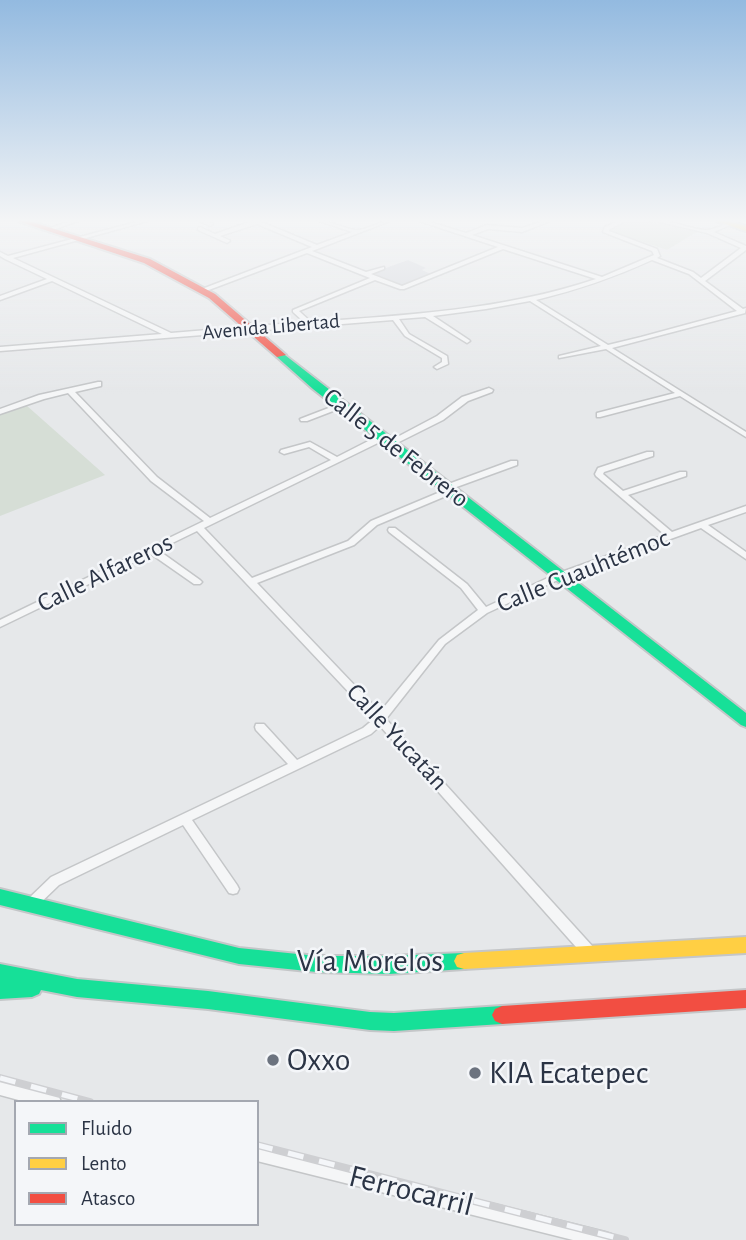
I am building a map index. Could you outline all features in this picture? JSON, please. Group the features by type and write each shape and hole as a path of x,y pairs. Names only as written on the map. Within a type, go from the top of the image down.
{"street":[{"path":"0,298 52,279 171,335"},
{"name":"Calle 5 de Febrero","path":"183,279 204,290 342,406 746,721"},
{"path":"204,290 233,279"},
{"path":"310,324 295,311 372,279"},
{"path":"376,279 401,288 424,279"},
{"name":"Avenida Libertad","path":"0,349 427,315 531,299 597,279"},
{"path":"698,279 744,312"},
{"path":"531,299 746,435"},
{"path":"561,357 744,312"},
{"path":"427,315 467,341"},
{"path":"395,318 407,335 445,357 446,363 437,367"},
{"path":"0,412 98,384"},
{"name":"Calle Alfareros","path":"0,624 337,460 440,418 465,399 489,390"},
{"path":"70,391 154,479 210,522"},
{"path":"600,415 680,394"},
{"path":"304,419 342,406"},
{"path":"284,452 310,444 337,460"},
{"path":"650,454 600,471 601,476 671,536"},
{"path":"251,582 351,543 374,523 448,489 514,463"},
{"path":"622,494 683,474"},
{"name":"Calle Cuauhtémoc","path":"30,905 55,881 367,731 380,719 442,642 484,611 559,576 746,509"},
{"path":"702,525 746,556"},
{"name":"Calle Yucatán","path":"199,528 380,719 589,952"},
{"path":"393,530 464,586 484,611"},
{"path":"153,551 197,582"},
{"path":"260,727 295,765"},
{"path":"185,819 233,889"},
{"name":"Vía Morelos","path":"0,897 198,948 239,956 304,963 389,965 746,945"},
{"name":"Vía Morelos","path":"0,973 71,986 384,1022 746,999"},
{"path":"0,990 71,986"},
{"path":"0,1088 46,1100"},
{"name":"Ferrocarril","path":"259,1154 605,1240"}],"shaded area":[{"path":"387,279 418,279 402,285"},
{"path":"26,405 105,475 0,516 0,414"}],"railway":[{"path":"0,1078 82,1100"},
{"path":"259,1146 625,1240"}],"traffic: fast":[{"path":"281,355 317,387 746,721"},
{"path":"0,897 239,956 317,964 389,965 464,961"},
{"path":"0,973 77,988 208,1000 370,1021 502,1015"},
{"path":"0,990 32,988"}],"traffic: slow":[{"path":"464,961 746,945"}],"traffic: jam":[{"path":"180,279 212,296 281,355"},
{"path":"502,1015 746,999"}],"place":[{"name":"Oxxo","path":"273,1060"},
{"name":"KIA Ecatepec","path":"475,1073"}]}
